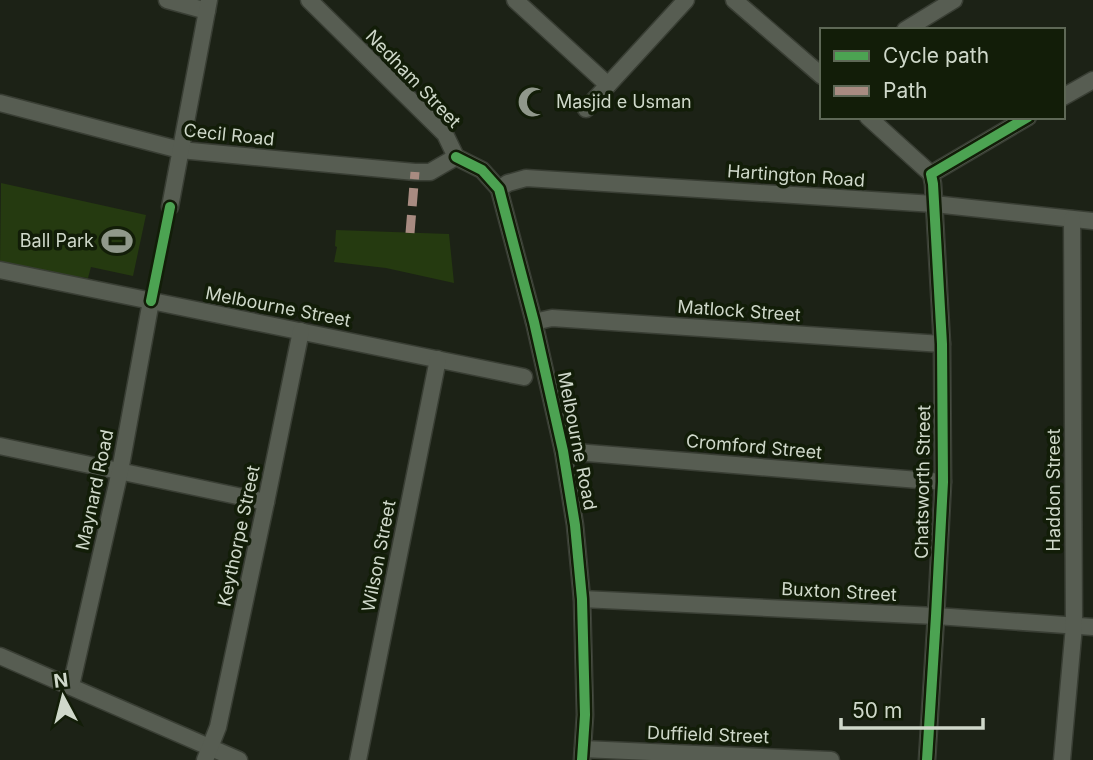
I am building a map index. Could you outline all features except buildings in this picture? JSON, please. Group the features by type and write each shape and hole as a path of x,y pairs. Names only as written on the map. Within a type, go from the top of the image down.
{"street":[{"path":"167,0 208,6 170,207"},
{"name":"Nedham Street","path":"309,0 445,134 456,157"},
{"path":"515,0 608,85"},
{"path":"586,109 686,0"},
{"path":"734,0 820,74"},
{"path":"908,28 954,0"},
{"path":"1065,96 1093,80"},
{"name":"Cecil Road","path":"0,103 180,150 415,172 430,172 456,157"},
{"path":"870,119 932,174 1025,119"},
{"path":"456,157 482,170 499,189"},
{"name":"Chatsworth Street","path":"927,760 943,482 942,344 932,174"},
{"name":"Hartington Road","path":"499,189 508,183 526,178 934,204 1093,221"},
{"name":"Melbourne Road","path":"499,189 534,322 563,451 575,525 582,599 585,715 583,755"},
{"name":"Haddon Street","path":"1062,760 1074,626 1072,219"},
{"name":"Melbourne Street","path":"0,270 524,377"},
{"name":"Maynard Road","path":"71,686 120,471 151,301"},
{"name":"Matlock Street","path":"534,322 552,318 942,344"},
{"name":"Keythorpe Street","path":"208,754 218,727 301,331"},
{"name":"Wilson Street","path":"358,760 438,359"},
{"path":"0,446 266,502"},
{"name":"Cromford Street","path":"563,451 943,482"},
{"name":"Buxton Street","path":"582,599 1093,627"},
{"path":"0,656 71,686 208,754 239,760"},
{"name":"Duffield Street","path":"583,755 831,760"}],"green space":[{"path":"1,183 146,215 133,276 91,267 88,278 0,267"},
{"path":"336,230 449,234 454,283 386,268 334,262"}],"marked path":[{"path":"410,233 415,172"}],"cycle path":[{"path":"927,760 943,482 942,344 931,174 1025,119"},
{"path":"456,157 482,170 499,189 534,322 563,451 575,525 582,599 585,715 582,760"},
{"path":"151,301 170,207"}],"place":[{"name":"Masjid e Usman","path":"533,102"},
{"name":"Ball Park","path":"117,241"}]}
